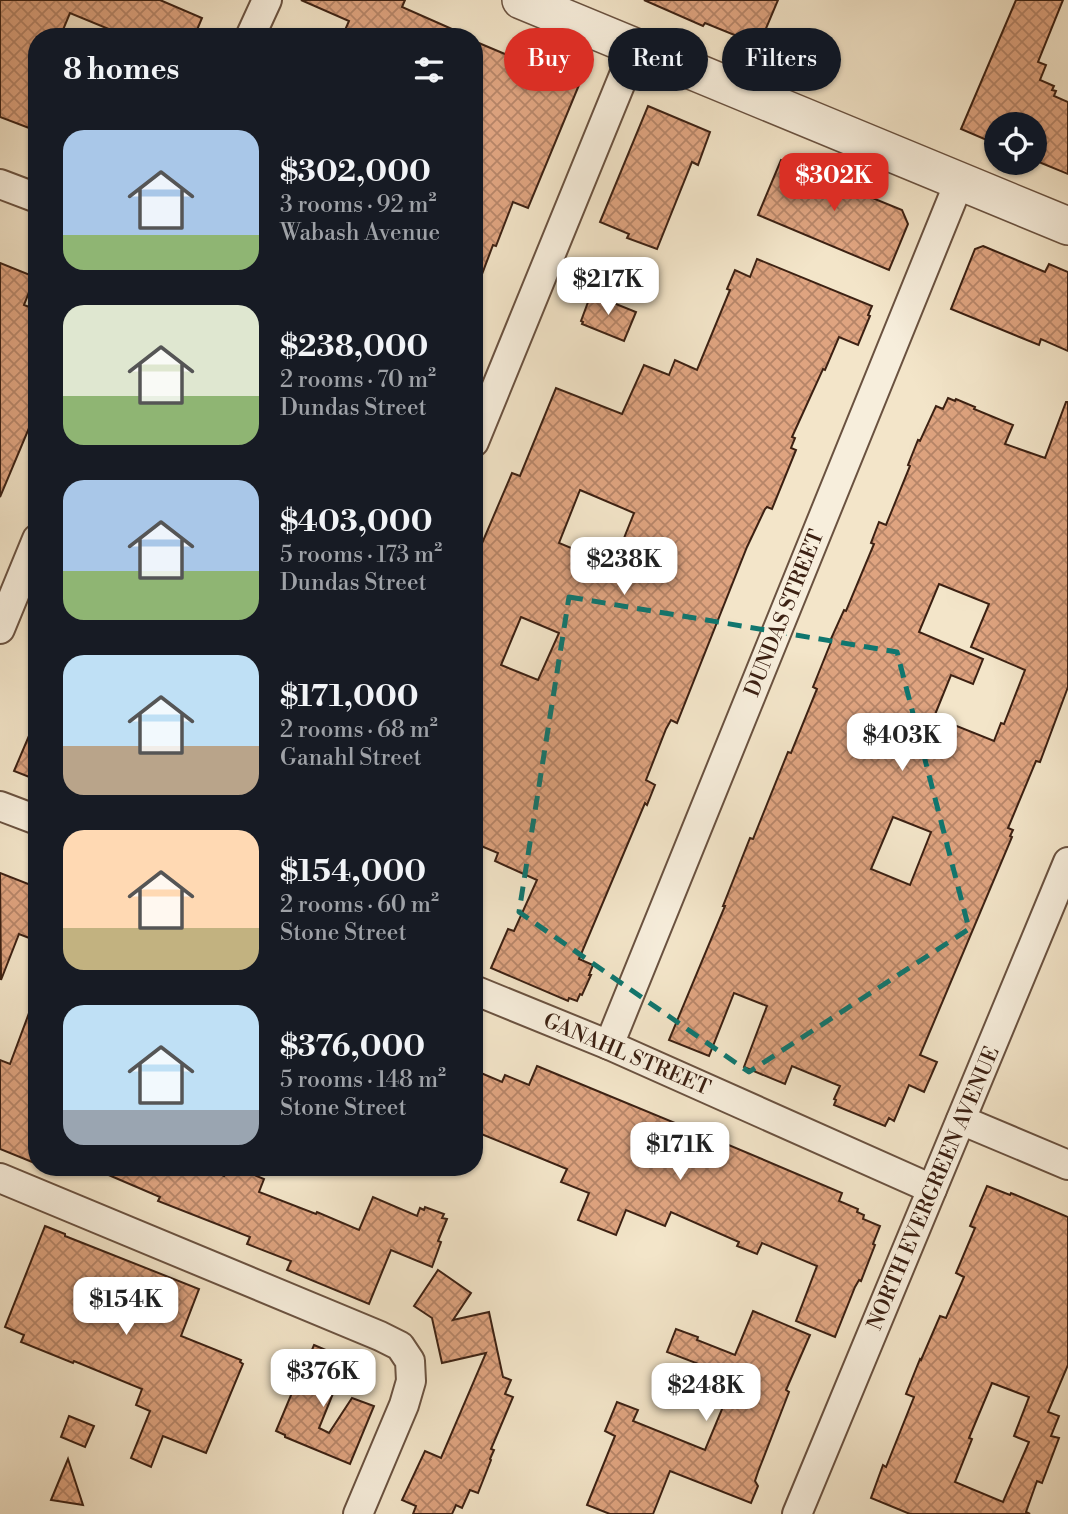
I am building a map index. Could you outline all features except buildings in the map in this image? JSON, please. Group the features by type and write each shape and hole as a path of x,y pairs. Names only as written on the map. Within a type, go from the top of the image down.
{"street":[{"path":"254,28 267,0"},
{"path":"522,0 608,37"},
{"path":"708,78 1068,226"},
{"path":"483,420 617,91"},
{"name":"DUNDAS STREET","path":"609,1045 960,180"},
{"path":"0,184 28,195"},
{"path":"0,629 28,561"},
{"path":"0,806 28,817"},
{"name":"NORTH EVERGREEN AVENUE","path":"797,1514 1068,862"},
{"name":"GANAHL STREET","path":"483,993 609,1045 932,1189"},
{"path":"961,1121 1068,1165"},
{"path":"0,1178 400,1346 410,1361 411,1381 404,1405 358,1514"}],"highlighted area":[{"path":"569,597 897,652 969,929 749,1072 519,912"}]}
